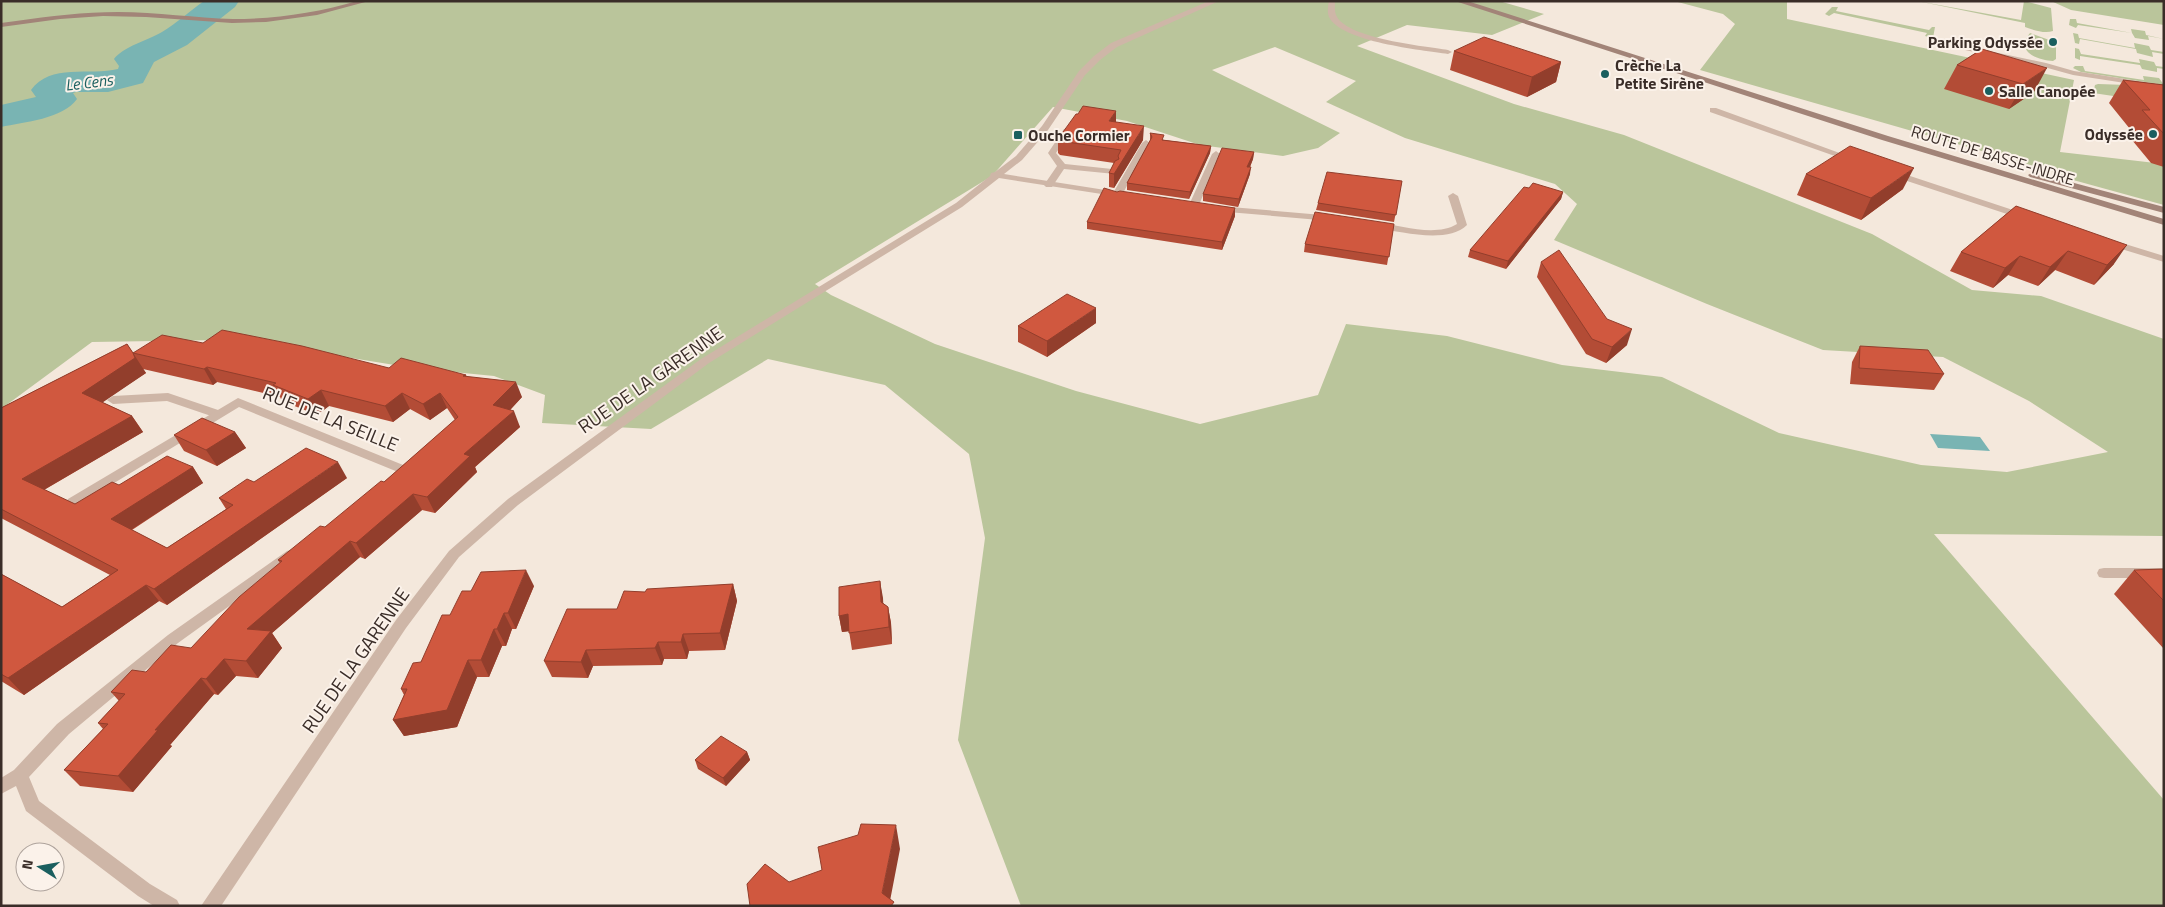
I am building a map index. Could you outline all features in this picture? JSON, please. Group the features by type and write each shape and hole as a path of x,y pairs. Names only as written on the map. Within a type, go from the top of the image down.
{"main road":[{"path":"1,25 82,15 134,14 218,20 289,18 326,12 366,1"},
{"name":"ROUTE DE BASSE-INDRE","path":"1458,1 1960,161 2164,222"},
{"name":"ROUTE DE BASSE-INDRE","path":"1814,114 2164,210"}],"street":[{"name":"RUE DE LA GARENNE","path":"210,906 401,624 454,554 513,502 705,361 959,204 1019,158 1045,128 1082,73 1114,45 1216,1"},
{"path":"1332,1 1331,14 1336,21 1346,28 1375,40 1448,52"},
{"path":"1954,45 2083,75 2164,87"},
{"path":"1713,110 1861,162"},
{"path":"1071,125 1052,153 1062,166 1112,172"},
{"path":"994,176 1122,195 1146,143"},
{"path":"1216,154 1198,206 1249,213 1304,214 1341,219"},
{"path":"1049,185 1062,166"},
{"path":"1879,168 2039,221"},
{"path":"1368,223 1424,232 1443,232 1459,228 1462,225 1453,196"},
{"path":"2102,240 2164,259"},
{"path":"113,400 168,397 217,414"},
{"name":"RUE DE LA SEILLE","path":"73,502 238,402 409,472 394,483"},
{"path":"1,787 20,775 63,729 172,639 300,549"},
{"path":"2104,573 2164,573"},
{"path":"20,775 32,806 144,890 171,906"}],"green space":[{"path":"1,1 1499,1 1544,14 1492,35 1407,25 1357,46 1514,104 1624,135 1872,234 1972,290 2041,296 2164,339 2164,536 1934,534 2164,800 2164,906 1021,906 958,740 985,538 969,454 885,385 768,359 651,429 542,423 545,395 494,376 413,368 296,349 220,340 92,342 1,409","holes":["1275,47 1356,81 1326,102 1405,138 1555,184 1577,204 1554,240 1823,350 1943,357 2029,401 2108,452 2007,472 1921,465 1779,433 1662,377 1562,365 1447,336 1346,324 1318,395 1200,424 1076,391 935,344 831,295 815,284 992,176 1053,107 1127,121 1200,145 1283,156 1318,148 1340,133 1212,70"]},
{"path":"1674,1 1787,1 1787,19 2074,80 2060,152 2164,164 2164,205 2055,175 2055,172 1700,70 1735,24 1723,14"},
{"path":"1917,1 2021,20 2024,1 2051,8 2053,31 2039,31 2025,27 2025,23"},
{"path":"2051,1 2164,1 2164,25 2071,10"},
{"path":"1832,7 1838,7 1836,11 1929,30 1935,27 1933,38 1925,36 1927,33 1834,13 1829,16 1825,14"},
{"path":"2070,19 2076,19 2077,23 2132,33 2078,25 2076,28 2069,25"},
{"path":"2131,29 2145,31 2146,35 2164,39 2148,36 2149,40 2135,38"},
{"path":"2030,33 2056,44 2056,59 2053,61 2041,59 2026,50 2026,40"},
{"path":"2073,33 2078,34 2079,38 2135,48 2134,43 2149,46 2151,50 2164,52 2164,54 2152,52 2153,57 2137,53 2136,49 2080,39 2079,44 2075,43"},
{"path":"2075,48 2079,49 2081,54 2140,63 2139,59 2154,62 2156,66 2164,67 2164,69 2157,68 2157,72 2142,69 2140,65 2080,56 2080,60 2075,58"},
{"path":"2075,66 2083,66 2085,71 2144,80 2143,76 2159,78 2164,85 2081,72 2073,68"},
{"path":"2095,85 2127,85 2120,97 2093,93"}],"water":[{"path":"1930,434 1980,437 1990,451 1938,448"}],"building":[{"path":"1484,37 1561,62 1532,77 1454,51"},
{"path":"1982,49 2047,68 2023,84 1957,65"},
{"path":"2123,80 2164,85 2164,134 2142,110 2150,110"},
{"path":"1083,106 1116,111 1109,121 1144,126 1114,174 1109,173 1115,161 1119,159 1118,156 1121,150 1060,141 1058,139"},
{"path":"1150,133 1164,135 1162,140 1211,146 1190,192 1127,183 1152,137"},
{"path":"1850,146 1914,168 1871,198 1806,174"},
{"path":"1222,148 1254,152 1247,167 1251,167 1239,199 1203,194"},
{"path":"1327,172 1402,181 1396,215 1318,203"},
{"path":"1533,183 1563,192 1508,261 1470,250 1524,187 1529,188"},
{"path":"1104,188 1117,192 1235,208 1222,242 1087,222"},
{"path":"2016,206 2127,245 2107,265 2068,251 2050,267 2020,256 2005,268 1961,252"},
{"path":"1315,212 1394,224 1389,257 1305,244"},
{"path":"1559,250 1607,319 1632,329 1612,347 1592,339 1541,262"},
{"path":"1067,294 1096,308 1047,341 1018,326"},
{"path":"222,330 302,346 389,368 401,358 466,375 463,376 516,382 493,405 514,411 464,454 470,456 427,497 413,494 356,543 350,541 247,629 271,631 246,661 224,659 206,679 201,678 118,776 64,770 108,724 98,723 125,694 111,692 132,670 146,672 171,645 191,648 239,597 282,561 278,560 320,526 325,527 381,481 384,482 458,417 440,393 423,404 402,393 385,406 321,390 308,399 273,385 276,383 133,353 162,335 203,343"},
{"path":"127,344 135,358 82,393 132,416 22,479 75,504 112,482 119,485 167,456 193,467 111,519 167,548 233,505 219,498 247,479 254,482 306,448 338,462 154,589 146,585 8,678 1,674 1,574 62,607 118,570 1,509 1,408"},
{"path":"1860,346 1928,350 1944,374 1859,368"},
{"path":"202,418 235,432 206,450 174,435"},
{"path":"2164,569 2164,601 2134,570"},
{"path":"526,570 508,613 504,613 497,629 494,629 481,660 468,660 447,710 393,720 407,689 401,689 413,663 421,662 442,615 450,615 462,591 471,591 481,572"},
{"path":"880,581 881,602 888,607 889,627 849,633 848,614 839,616 839,587"},
{"path":"733,584 720,633 683,634 681,642 658,642 655,648 586,650 581,662 544,661 567,609 617,609 624,591 645,592 647,589"},
{"path":"721,736 747,752 723,778 695,760"},
{"path":"861,824 896,825 882,893 894,902 891,906 750,906 747,884 765,864 789,882 822,870 818,847 858,835"}],"waterway":[{"name":"Le Cens","path":"1,116 49,105 59,99 49,90 72,81 108,82 131,76 138,63 131,59 154,50 175,38 224,1"}],"place":[{"name":"Parking Odyssée","path":"2053,42"},
{"name":"Crèche La Petite Sirène","path":"1605,74"},
{"name":"Salle Canopée","path":"1989,91"},
{"name":"Odyssée","path":"2153,134"},
{"name":"Ouche Cormier","path":"1018,135"}]}
